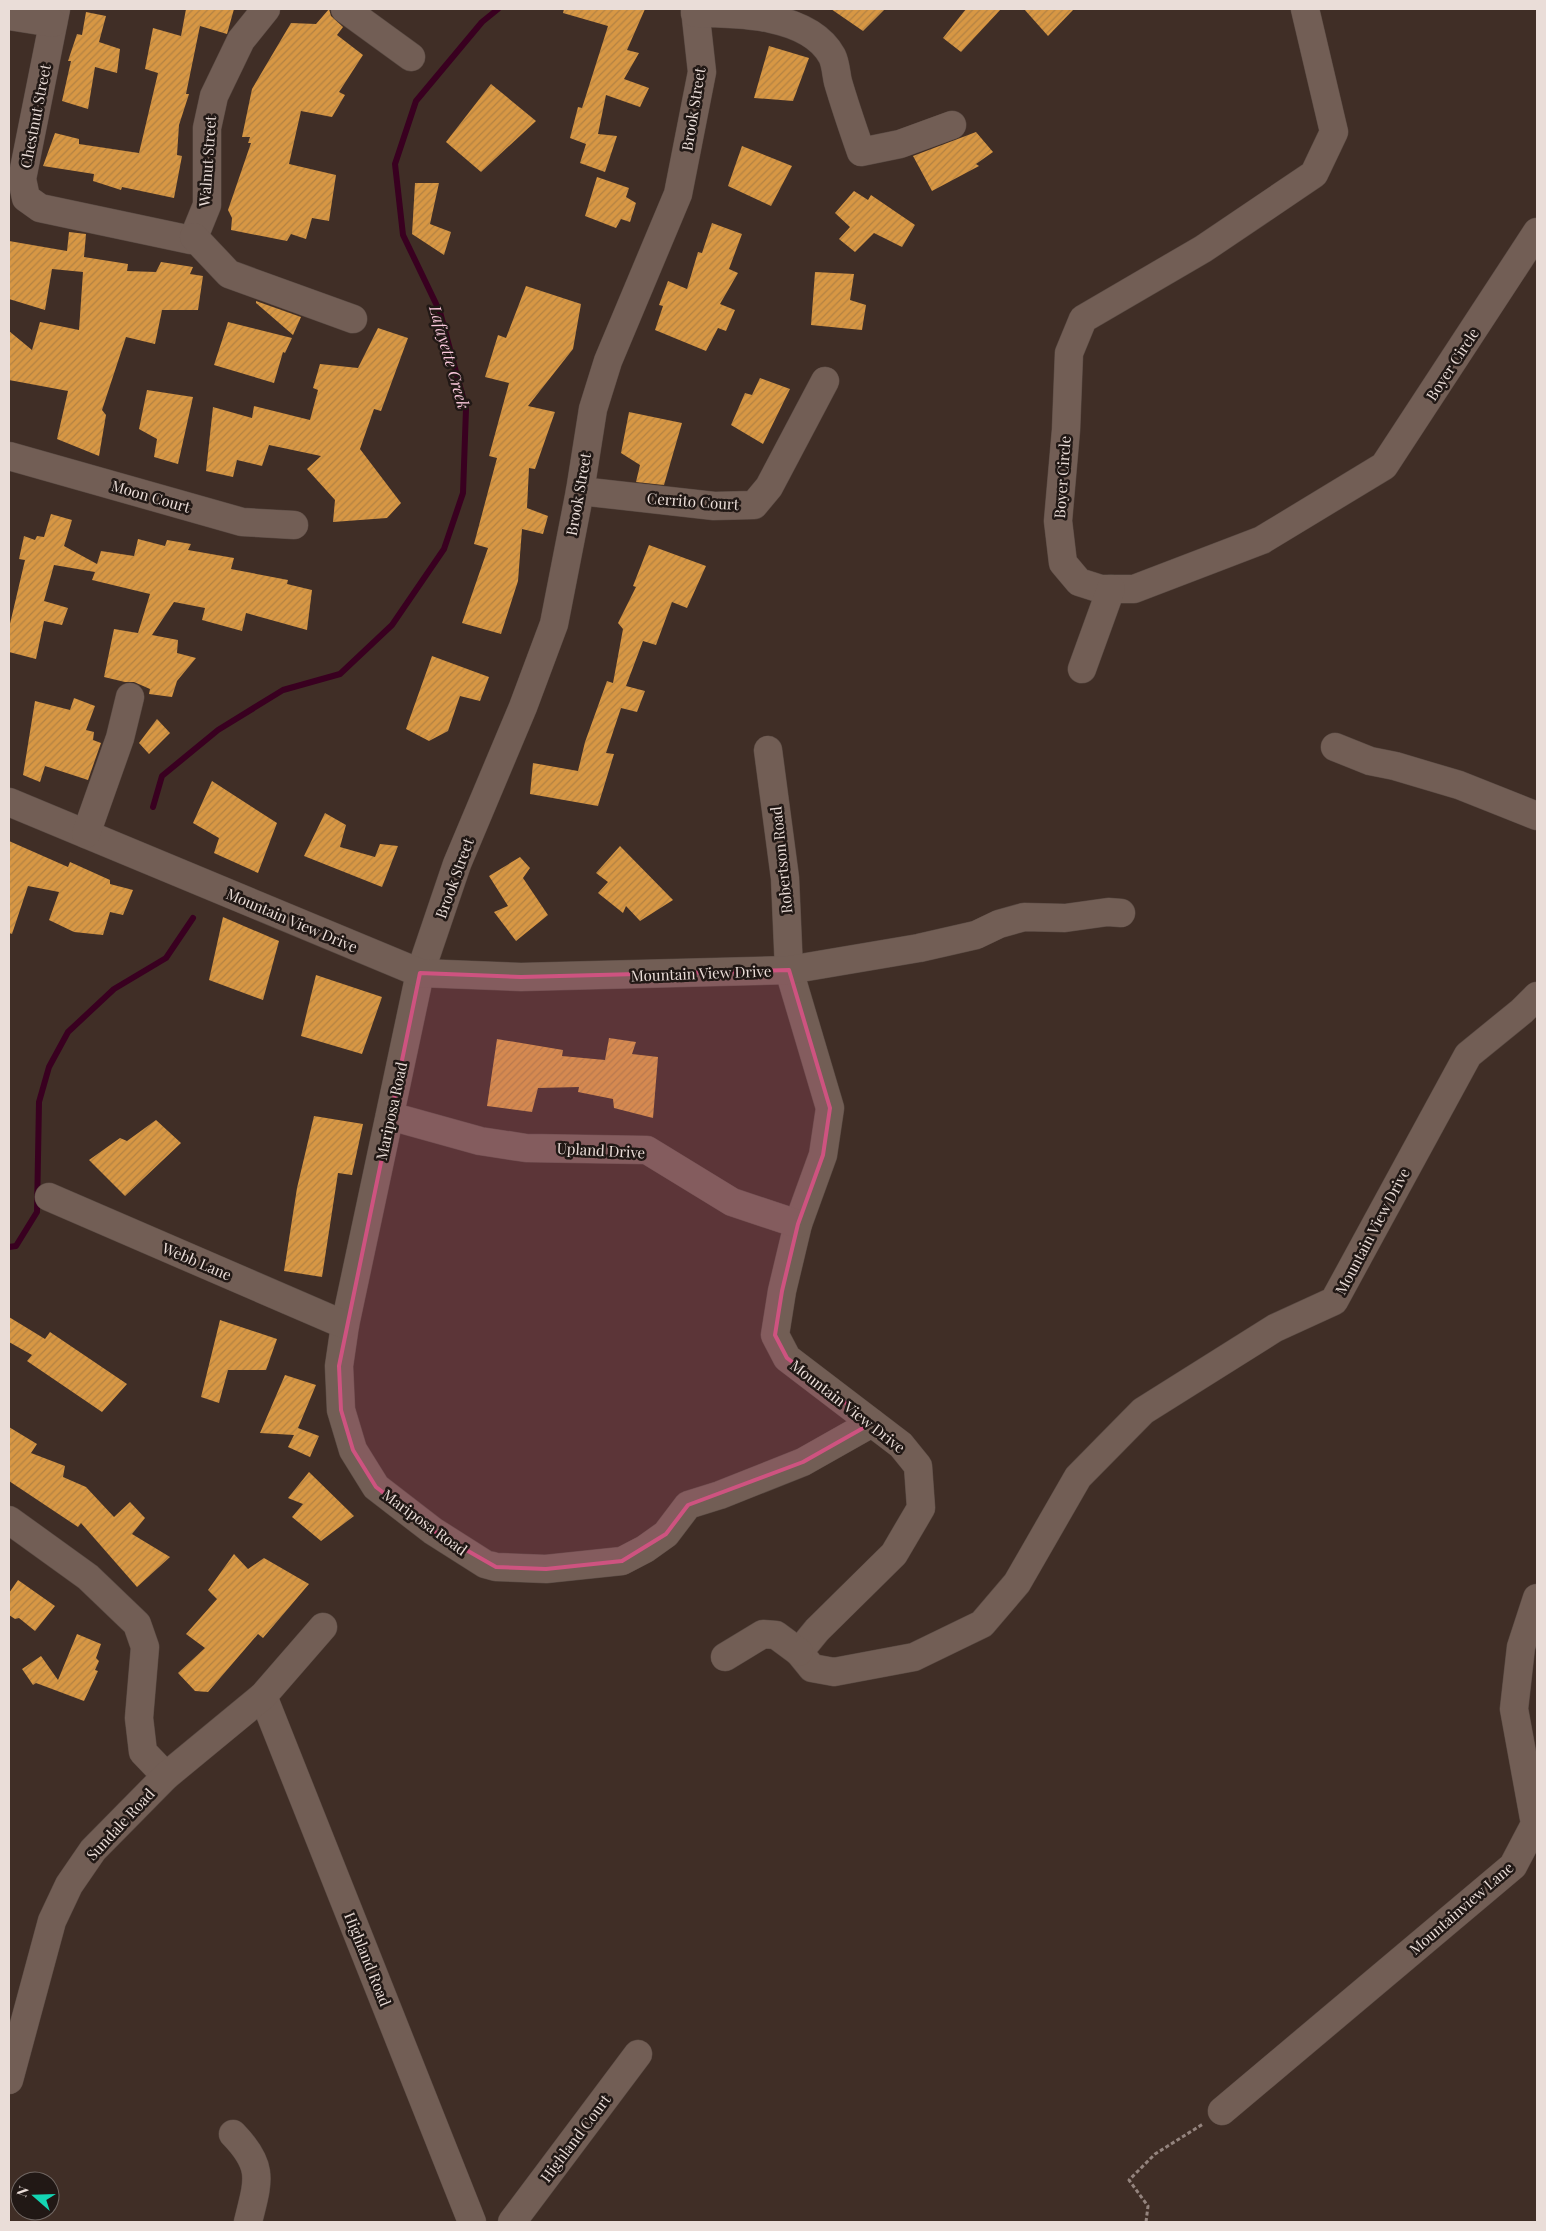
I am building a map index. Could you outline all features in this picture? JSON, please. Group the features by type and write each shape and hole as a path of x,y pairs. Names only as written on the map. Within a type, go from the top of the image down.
{"street":[{"name":"Walnut Street","path":"194,237 207,206 207,128 214,96 241,40 266,9"},
{"path":"346,9 411,57"},
{"name":"Boyer Circle","path":"1305,9 1334,132 1314,174 1203,249 1083,320 1069,353 1066,430 1058,521 1063,562 1079,582 1101,589 1134,589 1262,540 1384,466 1537,232"},
{"path":"695,11 740,14 764,18 787,23 816,36 832,57 849,120 861,152 900,144 952,125"},
{"name":"Brook Street","path":"420,973 457,864 523,707 554,624 580,491 593,409 608,361 678,194 702,72 695,11"},
{"path":"9,16 55,16"},
{"name":"Chestnut Street","path":"55,16 22,179 26,198 40,208 191,240 194,237"},
{"path":"194,237 229,274 353,319"},
{"name":"Cerrito Court","path":"580,491 714,506 754,505 770,487 825,381"},
{"name":"Moon Court","path":"9,456 242,522 294,525"},
{"path":"1082,669 1111,589"},
{"path":"86,834 120,738 130,698"},
{"path":"1335,746 1370,761 1395,766 1459,785 1537,816"},
{"name":"Robertson Road","path":"768,750 785,878 789,970"},
{"name":"Mountain View Drive","path":"9,802 420,973 521,977 789,970 830,1108 823,1155 798,1224 782,1291 775,1335 787,1358 901,1445 918,1466 921,1508 894,1554 817,1630 799,1652 812,1668 834,1672 914,1657 982,1624 1017,1583 1078,1477 1144,1410 1275,1328 1334,1301 1468,1055 1522,1011 1537,996"},
{"path":"789,970 919,948 976,935 999,924 1024,918 1065,918 1108,912 1121,913"},
{"name":"Mariposa Road","path":"420,973 345,1325 339,1366 341,1410 354,1450 376,1487 433,1530 486,1564 496,1567 546,1569 622,1561 645,1549 666,1534 688,1505 720,1496 803,1462 872,1423"},
{"name":"Upland Drive","path":"390,1116 480,1141 526,1148 647,1150 732,1202 798,1224"},
{"name":"Webb Lane","path":"49,1197 345,1325"},
{"path":"9,1520 88,1577 138,1624 144,1647 139,1718 143,1752 166,1776"},
{"name":"Mountainview Lane","path":"1222,2111 1514,1866 1535,1824 1514,1709 1521,1647 1537,1598"},
{"name":"Sundale Road","path":"9,2080 52,1920 69,1885 93,1850 166,1776 263,1696 323,1627"},
{"path":"724,1657 763,1634 776,1635 799,1652"},
{"name":"Highland Road","path":"263,1696 472,2222"},
{"name":"Highland Court","path":"512,2222 638,2054"},
{"path":"233,2134 245,2146 254,2161 258,2182 248,2222"}],"path":[{"path":"1146,2222 1148,2206 1129,2180 1155,2154 1222,2111"}],"highlighted area":[{"path":"789,970 830,1108 823,1155 798,1224 782,1291 775,1335 787,1358 872,1423 803,1462 688,1505 666,1534 622,1561 546,1569 496,1567 433,1531 376,1487 353,1450 341,1410 339,1366 420,973 521,977"}],"building":[{"path":"186,9 234,9 227,34 200,26 186,94 189,94 179,125 177,155 182,156 174,198 122,187 121,190 93,181 94,174 43,166 55,133 79,139 79,144 139,153 158,73 145,69 153,28 181,36"},
{"path":"329,9 331,16 343,27 337,35 363,55 339,92 345,95 332,117 301,111 289,164 336,175 329,221 312,218 306,239 291,234 287,241 231,230 232,218 228,210 251,143 248,143 250,137 242,137 252,89 291,23 316,24"},
{"path":"564,9 645,9 627,50 639,53 624,79 649,88 640,107 606,95 598,134 617,136 605,172 580,163 586,144 570,138 578,107 582,108 608,26 563,13"},
{"path":"831,9 885,9 863,31"},
{"path":"966,9 1001,9 961,52 943,38"},
{"path":"1024,9 1074,9 1048,36"},
{"path":"86,12 106,16 99,42 120,49 117,73 95,67 88,109 62,101 71,61 68,61 77,34 82,35"},
{"path":"769,46 809,58 793,101 754,98"},
{"path":"491,84 536,121 481,172 446,142"},
{"path":"976,132 993,152 976,164 979,166 932,191 913,156"},
{"path":"742,146 792,166 771,206 728,186"},
{"path":"597,177 629,188 626,197 636,203 630,222 621,219 616,228 585,216"},
{"path":"415,183 439,183 430,224 451,232 444,255 412,234"},
{"path":"854,191 868,200 871,195 915,225 902,247 874,233 855,252 839,239 850,227 835,213"},
{"path":"712,223 742,234 729,269 738,273 720,304 735,310 726,331 718,328 706,351 655,330 663,306 659,305 668,281 687,289 698,252 702,253"},
{"path":"69,232 86,234 84,257 128,264 127,271 156,272 161,262 193,267 190,274 203,276 198,310 162,310 155,344 126,337 102,410 106,415 99,456 57,439 68,391 9,380 9,331 32,350 40,322 79,330 83,272 52,269 45,310 9,299 9,241 67,251"},
{"path":"815,272 854,274 850,300 866,305 862,330 811,325"},
{"path":"526,286 581,304 573,349 528,406 555,412 535,469 529,468 527,508 548,516 543,534 522,529 518,581 501,634 462,623 488,548 474,544 497,458 489,456 509,383 485,377 498,335 506,338"},
{"path":"256,301 301,317 293,335 256,303"},
{"path":"228,322 292,338 285,353 283,352 274,383 214,365"},
{"path":"378,328 408,338 381,411 374,409 360,449 401,503 387,518 333,522 335,500 307,469 321,456 269,445 262,466 237,460 233,477 206,471 213,407 252,418 254,406 310,420 318,390 313,388 320,364 358,368"},
{"path":"760,378 790,389 763,444 731,425 745,393 752,395"},
{"path":"147,390 193,397 178,464 154,457 157,439 139,429"},
{"path":"629,412 682,423 664,485 636,482 640,465 621,453"},
{"path":"51,514 72,520 64,546 97,564 101,551 134,556 138,539 165,546 167,540 191,544 188,550 234,558 231,569 288,580 287,584 312,590 307,630 246,613 242,631 202,620 205,608 174,602 152,635 178,640 177,653 196,658 177,681 172,697 149,694 150,689 134,682 104,677 114,629 138,633 150,594 92,580 95,572 54,565 44,601 68,608 62,625 44,621 36,659 9,652 9,628 25,560 19,559 24,536 35,540 37,536 44,537"},
{"path":"649,545 706,566 687,608 672,602 656,645 643,641 626,686 645,691 637,712 621,708 606,753 614,754 598,806 530,794 533,763 578,771 585,742 607,681 613,683 623,629 618,623 636,587 633,586"},
{"path":"432,656 489,677 480,701 460,696 448,731 429,741 406,729"},
{"path":"74,698 95,706 86,730 94,732 93,740 101,743 88,780 45,766 40,782 23,775 35,701 70,710"},
{"path":"157,719 170,733 149,754 139,743"},
{"path":"212,781 277,823 258,873 214,853 219,838 193,823"},
{"path":"325,813 346,825 340,847 375,857 380,844 398,846 382,887 304,856"},
{"path":"9,841 68,867 70,862 110,880 110,884 133,890 123,915 110,912 103,935 74,932 49,920 59,892 28,886 12,934 9,933"},
{"path":"620,846 673,900 640,921 626,906 623,913 598,893 608,882 596,873"},
{"path":"520,857 530,868 523,878 548,915 516,941 494,912 508,906 489,876"},
{"path":"223,917 279,941 263,1000 209,980"},
{"path":"316,975 382,997 362,1054 301,1036"},
{"path":"609,1038 636,1042 632,1054 658,1057 653,1118 614,1108 613,1099 578,1092 579,1087 538,1088 532,1112 487,1106 497,1039 563,1050 562,1056 605,1060"},
{"path":"314,1116 363,1124 352,1175 338,1173 322,1277 284,1271 297,1188"},
{"path":"156,1120 181,1143 125,1196 89,1160 120,1138 127,1141"},
{"path":"9,1317 45,1339 50,1332 127,1384 102,1412 27,1361 32,1355 9,1342"},
{"path":"220,1320 277,1339 266,1370 228,1370 219,1403 201,1397"},
{"path":"285,1375 316,1385 298,1428 319,1436 310,1457 288,1447 294,1435 260,1433"},
{"path":"9,1427 37,1444 31,1453 65,1466 63,1477 86,1487 114,1517 130,1502 145,1518 132,1534 170,1557 137,1587 81,1523 78,1527 9,1481"},
{"path":"309,1472 354,1516 321,1541 292,1517 303,1504 288,1498"},
{"path":"234,1554 248,1569 264,1558 309,1584 263,1638 258,1634 208,1692 195,1691 178,1673 205,1648 186,1634 217,1599 208,1590"},
{"path":"18,1580 55,1606 35,1631 19,1618 15,1619 9,1615 9,1593"},
{"path":"77,1634 101,1644 96,1658 99,1661 95,1670 98,1671 84,1701 36,1683 33,1685 22,1669 41,1656 58,1680"}],"waterway":[{"name":"Lafayette Creek","path":"153,807 162,776 218,730 283,690 340,674 392,625 444,549 463,493 466,409 440,312 403,235 395,164 416,101 482,22 498,9"},
{"name":"Lafayette Creek","path":"9,1247 16,1246 37,1212 39,1102 49,1067 68,1032 114,989 166,958 193,918"}]}
